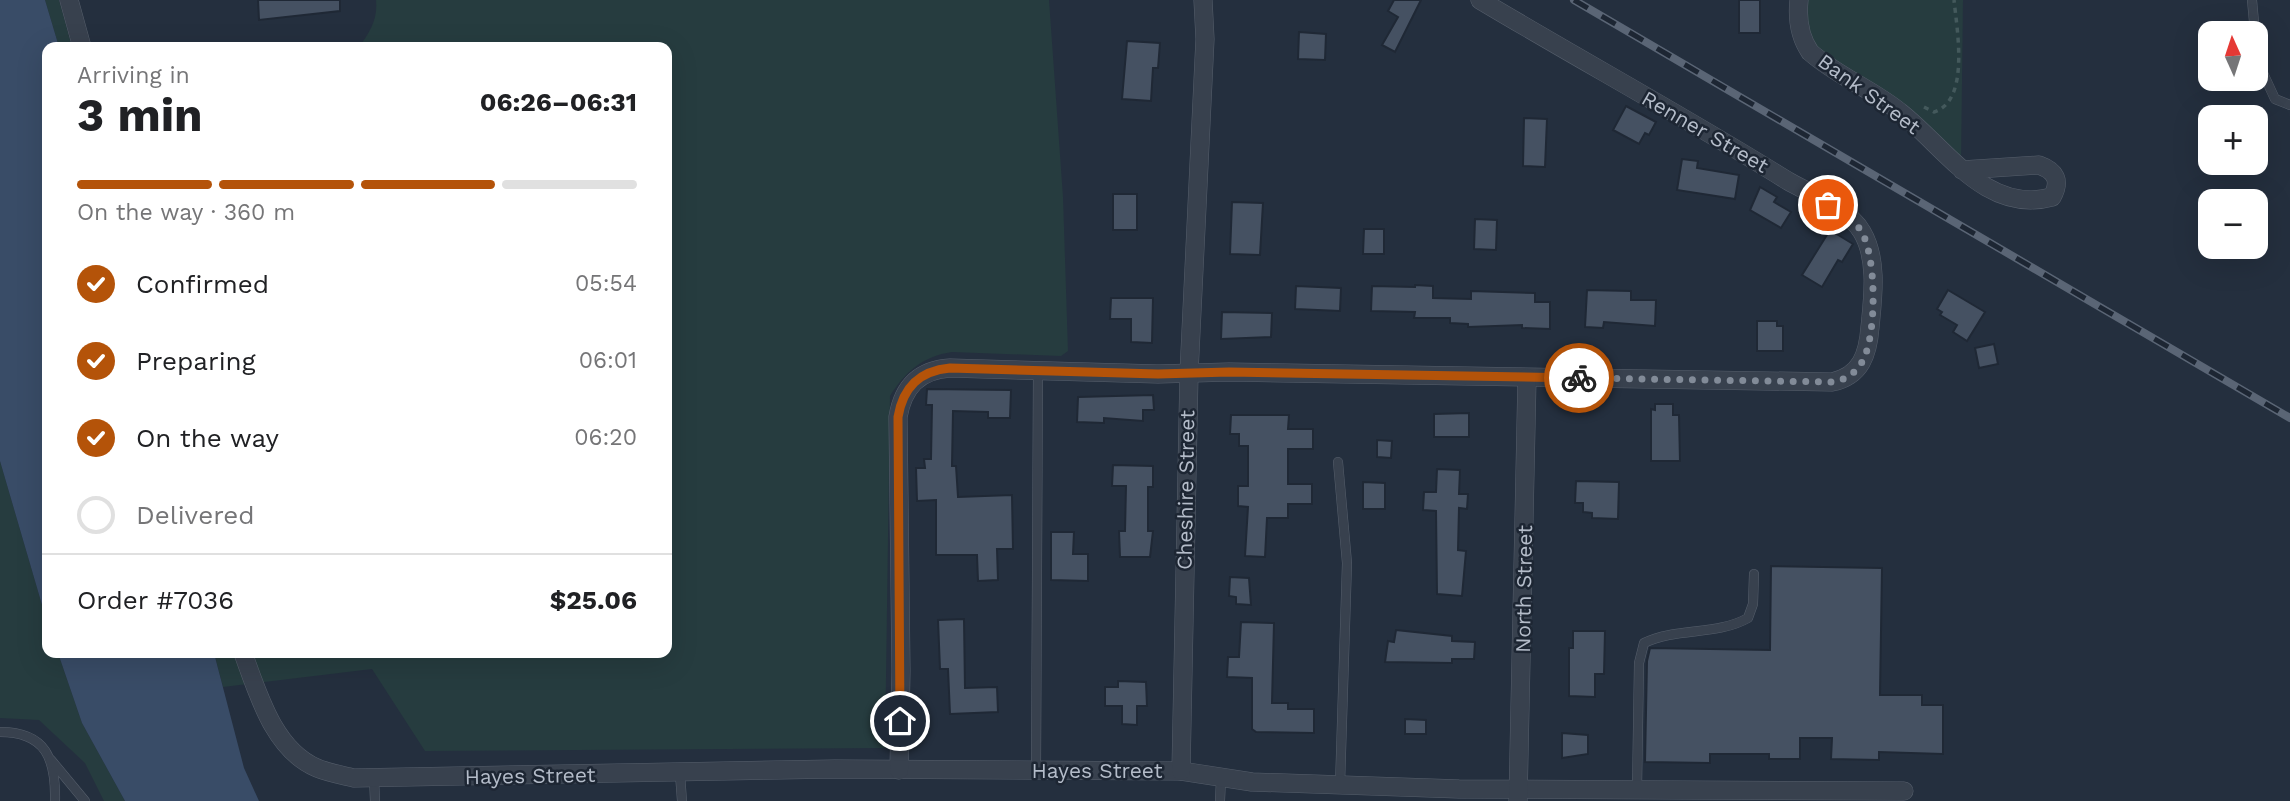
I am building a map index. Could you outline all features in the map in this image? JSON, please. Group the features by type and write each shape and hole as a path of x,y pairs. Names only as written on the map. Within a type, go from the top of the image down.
{"street":[{"path":"69,0 81,42"},
{"name":"Cheshire Street","path":"1181,771 1189,373 1205,39 1203,0"},
{"name":"Renner Street","path":"899,770 901,671 898,417 901,401 915,380 926,373 950,368 1832,382 1854,373 1868,347 1872,306 1871,264 1865,239 1856,223 1480,0"},
{"name":"Bank Street","path":"1799,0 1802,40 1823,63 1899,111 1962,170"},
{"name":"North Street","path":"1519,795 1527,378"},
{"name":"Hayes Street","path":"245,658 281,738 295,754 318,768 354,778 835,769 1181,771 1222,779 1519,795 1637,790 1905,791"}],"lane":[{"path":"2252,0 2254,21"},
{"path":"2268,84 2275,99 2290,104"},
{"path":"1036,772 1038,370"},
{"path":"1338,462 1347,563 1340,785"},
{"path":"1637,790 1639,663 1644,643 1663,634 1734,626 1748,618 1753,604 1754,574"},
{"path":"0,732 24,734 39,741 49,758 85,801"},
{"path":"49,758 55,801"},
{"path":"680,774 682,801"},
{"path":"374,778 375,801"},
{"path":"1220,801 1222,779"}],"path":[{"path":"1923,106 1934,112 1944,109 1955,95 1957,32 1954,0"}],"green space":[{"path":"45,0 59,0 71,42 58,42"},
{"path":"376,0 1049,0 1063,197 1068,351 1061,356 952,352 942,354 916,366 890,396 885,748 425,751 372,669 223,687 215,658 672,658 672,42 363,42 376,13"},
{"path":"1806,0 1963,0 1961,163 1829,62 1808,38"},
{"path":"0,461 42,605 42,658 60,658 82,723 125,801 104,801 85,763 39,720 0,718"}],"water":[{"path":"0,0 45,0 58,42 42,42 42,605 0,461"},
{"path":"60,658 215,658 244,768 259,801 125,801 82,723"}],"building":[{"path":"258,0 340,0 340,11 259,20"},
{"path":"1394,0 1421,0 1395,52 1382,45 1398,17 1388,11"},
{"path":"1739,0 1760,0 1760,33 1739,33"},
{"path":"1299,32 1326,34 1325,60 1298,59"},
{"path":"1127,41 1160,43 1158,68 1153,68 1151,101 1122,99"},
{"path":"1626,106 1656,122 1649,135 1645,133 1639,144 1613,130"},
{"path":"1524,118 1547,119 1545,167 1523,166"},
{"path":"1682,159 1698,161 1697,168 1739,175 1735,199 1677,190"},
{"path":"1760,187 1777,197 1774,202 1791,212 1781,228 1750,210"},
{"path":"1113,194 1137,194 1137,230 1113,230"},
{"path":"1232,202 1263,203 1260,255 1230,254"},
{"path":"1475,219 1497,220 1496,250 1474,249"},
{"path":"1364,229 1384,229 1384,254 1363,254"},
{"path":"1830,230 1853,244 1842,262 1838,260 1822,287 1802,275"},
{"path":"1296,286 1341,288 1340,311 1295,309"},
{"path":"1372,286 1433,286 1433,298 1471,299 1471,291 1535,293 1535,302 1550,302 1550,329 1522,328 1522,325 1468,327 1468,324 1450,323 1450,318 1414,318 1415,312 1371,311"},
{"path":"1587,290 1631,291 1631,300 1656,300 1655,326 1604,322 1603,328 1585,327"},
{"path":"1948,290 1985,312 1967,341 1953,332 1957,325 1940,315 1942,312 1937,309"},
{"path":"1111,298 1153,298 1152,343 1131,342 1131,319 1110,319"},
{"path":"1222,312 1272,313 1271,337 1221,339"},
{"path":"1757,321 1777,321 1777,326 1783,326 1783,351 1757,351"},
{"path":"1994,344 1998,364 1979,368 1975,348"},
{"path":"927,389 1011,390 1010,418 988,418 988,412 953,411 952,466 956,466 958,497 1012,495 1013,549 997,549 998,580 978,581 977,555 936,555 936,500 917,501 916,468 925,468 924,459 931,459 932,405 926,405"},
{"path":"1153,395 1154,410 1143,410 1143,421 1104,418 1104,423 1077,422 1078,397"},
{"path":"1655,404 1673,404 1673,415 1679,415 1680,461 1651,461 1651,409 1655,410"},
{"path":"1469,413 1469,437 1434,437 1434,414"},
{"path":"1231,415 1289,415 1288,429 1313,429 1313,449 1288,449 1288,484 1312,484 1312,504 1288,504 1288,518 1267,518 1265,557 1245,556 1248,507 1238,506 1238,486 1248,486 1248,446 1239,446 1239,434 1230,434"},
{"path":"1377,440 1392,441 1391,458 1377,457"},
{"path":"1113,465 1153,466 1153,487 1148,487 1148,531 1153,531 1150,557 1120,557 1119,531 1125,531 1126,486 1112,486"},
{"path":"1437,469 1460,470 1459,494 1468,494 1467,509 1459,508 1458,550 1466,551 1462,596 1437,594 1436,511 1423,510 1424,492 1436,492"},
{"path":"1576,481 1619,482 1618,519 1592,518 1592,513 1583,512 1583,503 1575,503"},
{"path":"1363,482 1385,483 1385,509 1363,509"},
{"path":"1051,532 1074,532 1073,554 1088,554 1088,581 1051,580"},
{"path":"1771,566 1882,568 1880,695 1922,695 1922,705 1943,705 1943,754 1879,752 1879,760 1831,759 1832,738 1800,738 1800,759 1769,759 1769,754 1710,754 1710,763 1645,762 1647,661 1650,648 1770,650"},
{"path":"1230,577 1249,578 1251,605 1236,604 1236,597 1229,596"},
{"path":"964,619 965,688 997,687 998,712 950,714 948,669 940,669 938,620"},
{"path":"1241,622 1274,623 1272,703 1288,703 1288,709 1314,709 1314,733 1256,732 1252,729 1252,678 1227,677 1228,657 1239,657"},
{"path":"1396,630 1452,636 1452,641 1475,642 1474,659 1452,659 1452,663 1385,662 1388,641 1394,642"},
{"path":"1573,631 1605,631 1604,674 1595,674 1595,697 1569,696 1569,648 1573,648"},
{"path":"1118,681 1146,682 1147,706 1137,706 1137,725 1122,724 1122,706 1105,706 1105,687 1118,687"},
{"path":"1405,719 1426,720 1426,734 1405,734"},
{"path":"1562,733 1588,735 1588,754 1562,758"}],"railway":[{"path":"1574,0 2290,418"}],"way so far":[{"path":"1579,378 1832,382 1843,380 1854,373 1868,347 1873,282 1871,264 1865,239 1856,223 1828,205"}],"route":[{"path":"900,721 898,417 906,390 926,373 950,368 1158,374 1229,372 1579,378"}]}
